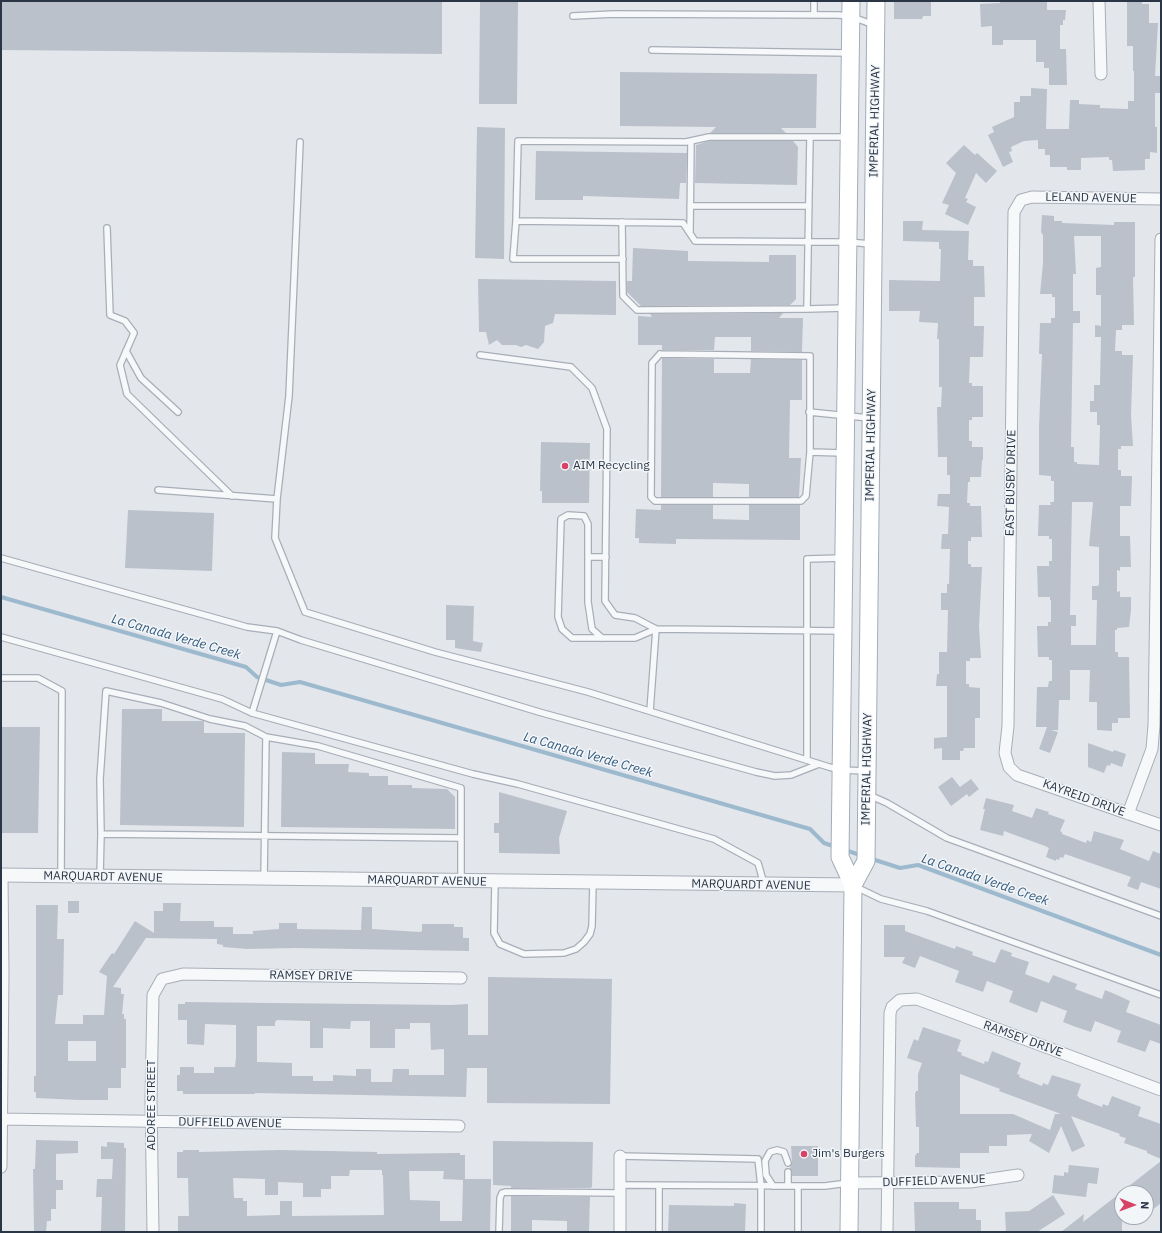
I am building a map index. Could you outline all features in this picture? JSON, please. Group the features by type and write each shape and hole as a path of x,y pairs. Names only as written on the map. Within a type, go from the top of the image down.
{"main road":[{"name":"IMPERIAL HIGHWAY","path":"852,881 866,861 876,1"},
{"name":"IMPERIAL HIGHWAY","path":"849,1232 852,881 840,857 850,9"}],"street":[{"path":"1099,1 1101,74"},
{"name":"LELAND AVENUE","path":"1021,200 1032,197 1161,198"},
{"name":"EAST BUSBY DRIVE","path":"1009,767 1005,753 1008,726 1014,212 1021,200"},
{"path":"1128,814 1152,749 1154,725 1161,238"},
{"name":"KAYREID DRIVE","path":"1009,767 1017,775 1161,826"},
{"path":"1,875 1,1167"},
{"name":"MARQUARDT AVENUE","path":"1,875 764,885 852,881"},
{"name":"RAMSEY DRIVE","path":"162,979 183,974 461,978"},
{"name":"ADOREE STREET","path":"153,1232 153,995 162,979"},
{"name":"RAMSEY DRIVE","path":"888,1183 890,1013 892,1007 900,1000 917,999 1161,1090"},
{"name":"DUFFIELD AVENUE","path":"2,1119 459,1126"},
{"path":"620,1156 620,1232"},
{"name":"DUFFIELD AVENUE","path":"850,1183 970,1182 1018,1175"},
{"path":"887,1232 888,1183"}],"lane":[{"path":"814,1 814,15"},
{"path":"573,16 614,14 814,15 850,9 876,25"},
{"path":"652,50 850,53"},
{"path":"623,259 514,260 518,141 691,141 709,137 849,138"},
{"path":"807,309 810,137"},
{"path":"690,233 691,141"},
{"path":"300,142 289,396 274,538 305,612 435,652 588,692 819,764 841,770 868,771"},
{"path":"690,206 809,206"},
{"path":"516,221 683,223 695,241 848,242 874,244"},
{"path":"622,222 623,296 637,310 847,308"},
{"path":"107,228 110,314 125,321 134,333 120,365 127,394 232,496"},
{"path":"126,351 141,378 178,412"},
{"path":"660,354 810,356 809,412 810,452 806,496 801,501 655,501 650,497 652,363 660,354"},
{"path":"480,355 571,367 592,388 607,429 605,601 615,615 635,618 656,629"},
{"path":"809,412 872,418"},
{"path":"810,452 845,453"},
{"path":"158,490 277,499"},
{"path":"602,638 592,629 588,602 588,524 584,516 568,515 562,519 558,617 562,629 572,638 602,638 635,638 656,629 843,631"},
{"path":"588,557 606,557"},
{"path":"1,558 247,627 278,631 301,640 540,712 756,772 774,776 791,775 819,764"},
{"path":"807,760 807,559 844,558"},
{"path":"650,712 656,629"},
{"path":"252,713 278,631"},
{"path":"1,637 222,700 252,713 473,774 518,784 714,839 758,863 764,885"},
{"path":"1,678 38,678 62,691 61,876"},
{"path":"100,877 100,779 106,691 160,703 210,719 245,726 266,736 318,746 461,788 461,881"},
{"path":"264,879 266,736"},
{"path":"867,802 887,803 947,838 1161,916"},
{"path":"100,834 460,838"},
{"path":"852,881 881,899 927,911 1161,995"},
{"path":"495,882 494,933 500,944 524,954 564,953 576,949 584,942 590,934 592,926 593,883"},
{"path":"773,1186 766,1175 765,1160 770,1152 777,1150 784,1152 788,1163"},
{"path":"620,1156 758,1159 761,1186 761,1232"},
{"path":"788,1172 788,1186"},
{"path":"499,1232 500,1198 504,1192 620,1189 659,1185 825,1186 850,1183"},
{"path":"659,1185 659,1232"},
{"path":"798,1186 798,1232"}],"building":[{"path":"1,1 442,1 442,54 1,50"},
{"path":"480,1 518,1 517,104 479,104"},
{"path":"894,1 931,1 931,16 923,16 922,19 894,19"},
{"path":"1001,1 1047,1 1047,10 1066,10 1063,25 1060,25 1060,49 1066,49 1067,85 1049,85 1049,68 1044,68 1044,62 1036,62 1036,40 1003,40 1003,45 992,45 992,26 981,27 980,4 1000,3"},
{"path":"1127,1 1142,1 1142,4 1149,4 1149,23 1158,23 1155,76 1161,76 1161,93 1155,93 1157,153 1150,152 1150,159 1145,159 1145,170 1113,171 1112,160 1109,160 1109,157 1081,158 1081,170 1067,170 1067,167 1050,167 1050,155 1045,155 1045,149 1038,149 1038,140 1024,141 1011,147 1012,151 1009,152 1013,162 1003,167 988,135 994,132 992,127 1014,117 1014,102 1020,102 1020,96 1031,96 1031,88 1047,89 1046,129 1069,129 1070,100 1079,100 1079,104 1100,105 1100,108 1128,109 1128,101 1134,101 1133,46 1127,46"},
{"path":"620,72 817,74 816,128 781,128 786,133 710,133 716,127 620,126"},
{"path":"477,127 505,128 504,259 475,258"},
{"path":"709,141 793,141 798,147 797,185 695,183 696,145"},
{"path":"964,145 975,155 977,153 997,171 986,183 976,173 965,198 968,199 966,202 976,207 968,225 945,214 949,205 942,203 956,173 946,163"},
{"path":"536,151 687,153 686,183 680,183 679,199 583,196 583,200 535,200"},
{"path":"1042,215 1054,216 1054,221 1062,221 1062,223 1114,225 1114,222 1135,222 1135,277 1133,277 1134,325 1122,325 1122,330 1116,330 1115,351 1122,351 1122,355 1133,355 1131,415 1133,446 1121,446 1121,449 1118,449 1118,470 1121,470 1121,476 1132,476 1131,506 1120,506 1120,536 1130,536 1131,567 1120,567 1120,571 1117,570 1117,592 1120,591 1120,597 1131,597 1131,610 1129,627 1117,628 1117,630 1115,630 1115,652 1118,652 1118,657 1129,657 1130,718 1118,718 1118,723 1112,723 1112,731 1097,730 1097,702 1089,702 1090,670 1070,670 1070,700 1059,700 1058,730 1051,730 1058,732 1050,753 1039,749 1047,727 1036,727 1037,687 1048,687 1049,681 1052,681 1052,660 1049,660 1049,657 1038,657 1037,626 1048,626 1048,622 1051,622 1051,600 1050,597 1038,597 1037,566 1049,566 1049,561 1052,561 1052,539 1049,539 1049,536 1038,536 1039,505 1051,505 1050,502 1054,502 1054,481 1051,481 1051,476 1039,475 1042,354 1039,354 1040,323 1051,323 1051,318 1055,318 1055,297 1052,297 1052,294 1040,294 1043,263 1043,235 1041,232","holes":["1074,236 1101,236 1101,267 1096,268 1096,295 1101,295 1101,326 1095,325 1095,337 1101,337 1100,385 1094,385 1094,401 1090,401 1090,412 1097,412 1097,425 1100,425 1099,465 1077,464 1077,462 1074,462 1074,447 1071,447 1073,323 1080,323 1080,311 1073,311 1073,274 1076,274","1072,502 1093,502 1089,546 1099,547 1099,584 1098,586 1092,586 1092,600 1097,600 1096,645 1071,645 1071,626 1076,626 1076,615 1070,615"]},
{"path":"903,221 923,221 922,230 969,231 968,260 973,260 973,266 984,266 985,297 974,297 974,326 984,326 983,357 970,357 969,383 972,383 972,386 983,386 983,417 972,417 972,420 969,420 969,441 972,441 972,447 983,447 983,460 981,477 970,477 970,482 968,482 967,503 970,503 970,506 981,506 982,537 971,537 971,541 968,541 968,564 971,564 971,567 982,567 979,627 981,658 970,658 970,661 966,661 966,684 969,684 969,687 980,688 980,718 975,718 975,748 964,748 963,751 960,751 960,760 942,760 942,748 934,749 934,738 947,737 947,686 936,686 937,674 939,674 939,652 947,652 948,610 941,610 941,593 947,593 947,584 949,584 950,549 941,549 942,534 948,534 949,507 937,506 938,494 950,494 950,475 947,475 947,457 938,457 937,407 941,407 942,387 939,387 939,339 937,339 938,323 919,322 920,311 889,311 889,280 940,281 941,249 939,249 939,242 903,241"},
{"path":"633,248 688,251 688,261 769,262 769,255 796,255 796,299 790,305 641,306 627,292 627,281 632,281"},
{"path":"478,279 616,281 616,315 555,314 553,323 545,326 544,342 538,349 526,345 521,347 516,345 502,345 497,340 489,345 486,332 479,332"},
{"path":"783,313 779,318 803,318 802,352 751,351 751,337 715,337 714,350 662,350 662,345 638,345 638,316 652,317 650,314"},
{"path":"662,358 714,359 714,373 750,373 751,359 802,360 802,400 790,400 789,458 801,458 799,497 749,497 749,484 713,483 713,497 661,497"},
{"name":"AIM Recycling","path":"541,442 590,443 589,503 542,503 542,491 540,491"},
{"path":"661,505 713,505 713,519 749,520 749,505 800,505 800,540 676,539 676,544 639,543 639,538 635,538 636,509 661,510"},
{"path":"128,510 214,513 212,571 125,568"},
{"path":"446,605 474,606 473,641 483,643 481,652 455,648 455,640 446,640"},
{"path":"122,709 162,709 162,721 204,721 204,733 245,733 244,827 120,825"},
{"path":"1,727 40,727 38,833 1,833"},
{"path":"1088,743 1113,752 1114,750 1126,754 1122,767 1111,763 1110,766 1107,765 1104,773 1088,767"},
{"path":"282,752 315,753 315,764 349,764 348,772 369,773 369,776 388,776 388,785 412,785 412,788 447,789 455,797 455,829 281,827"},
{"path":"952,777 960,787 971,779 979,789 969,797 967,794 951,806 938,787"},
{"path":"499,792 567,811 559,838 560,854 499,853 499,833 494,833 494,823 499,823"},
{"path":"986,798 1014,805 1012,811 1032,818 1036,808 1049,812 1048,814 1065,820 1060,831 1062,834 1086,843 1087,840 1091,842 1094,831 1124,840 1120,849 1149,861 1153,851 1161,854 1161,889 1141,882 1138,890 1127,886 1131,877 1065,854 1063,858 1060,857 1059,860 1056,859 1056,861 1046,857 1049,848 1045,846 1004,831 1003,836 980,830"},
{"path":"68,901 79,901 79,913 68,913"},
{"path":"163,903 181,903 180,921 214,921 214,927 233,927 233,934 253,934 253,931 279,929 279,923 297,923 297,929 361,930 362,907 372,907 372,929 420,932 422,931 422,924 454,924 454,927 463,927 463,938 469,938 469,951 296,948 247,949 223,947 223,945 217,944 217,939 146,938 113,987 121,988 121,994 124,994 122,1014 124,1014 124,1019 126,1019 126,1068 121,1068 121,1088 108,1088 108,1100 36,1098 36,1092 34,1092 34,1076 36,1076 36,905 58,905 57,939 64,939 63,995 58,995 55,1024 83,1024 83,1015 104,1015 107,976 99,972 112,953 114,954 135,921 154,933 154,911 163,911","holes":["68,1041 96,1041 96,1061 68,1061"]},
{"path":"884,925 905,925 905,931 955,949 956,946 973,952 972,955 995,963 1001,949 1012,953 1011,956 1029,962 1025,974 1049,983 1053,975 1077,984 1075,989 1102,999 1105,990 1117,995 1130,1001 1126,1012 1161,1025 1161,1044 1150,1040 1145,1052 1117,1042 1121,1031 1095,1021 1091,1032 1063,1022 1067,1011 1041,1001 1037,1013 1009,1002 1013,991 987,981 983,992 955,982 959,971 920,956 915,968 902,963 905,957 884,957"},
{"path":"488,977 612,979 610,1104 487,1103 487,1068 467,1068 466,1097 255,1093 183,1094 183,1091 177,1091 177,1075 180,1075 180,1067 194,1067 194,1073 214,1073 214,1067 235,1067 236,1057 236,1025 205,1024 204,1045 187,1044 187,1020 178,1020 178,1004 185,1004 185,1002 468,1004 468,1035 488,1035","holes":["277,1020 310,1021 310,1048 323,1048 323,1028 350,1029 351,1021 370,1021 370,1048 395,1048 395,1029 410,1029 410,1023 430,1023 431,1050 444,1049 444,1075 409,1075 409,1069 393,1069 392,1082 371,1082 371,1069 356,1069 356,1076 333,1075 333,1081 313,1081 313,1076 292,1076 292,1063 257,1062 257,1026 275,1026 275,1022"]},
{"path":"923,1027 961,1040 957,1051 962,1053 961,1055 984,1064 985,1061 988,1062 992,1051 1021,1063 1017,1074 1020,1075 1019,1077 1042,1086 1043,1083 1048,1085 1052,1075 1081,1084 1077,1096 1102,1107 1103,1104 1108,1106 1112,1096 1141,1107 1138,1116 1161,1124 1161,1159 1147,1153 1147,1151 1124,1143 1126,1138 1119,1136 1120,1134 1071,1116 1085,1146 1072,1152 1061,1126 1049,1153 1029,1141 1032,1134 1007,1135 1007,1146 989,1146 989,1153 960,1153 960,1168 915,1167 915,1156 919,1153 919,1127 916,1127 915,1094 916,1091 918,1091 918,1074 922,1063 907,1058 914,1039 918,1041","holes":["960,1074 1000,1089 999,1091 1061,1114 1055,1114 1050,1130 1013,1114 960,1114"]},
{"path":"36,1140 78,1141 78,1153 56,1154 56,1180 63,1180 63,1190 56,1190 56,1209 51,1209 51,1221 47,1221 46,1232 34,1232 33,1169 35,1169"},
{"path":"493,1141 593,1142 592,1187 511,1188 511,1186 493,1185"},
{"path":"107,1142 124,1143 124,1148 126,1148 125,1232 101,1232 102,1197 96,1197 97,1179 112,1179 113,1159 101,1159 101,1146 107,1147"},
{"name":"Jim's Burgers","path":"791,1146 818,1146 818,1176 792,1176 790,1168 792,1163"},
{"path":"183,1150 199,1150 199,1152 280,1150 377,1152 377,1154 460,1153 460,1155 465,1155 465,1179 491,1179 490,1232 178,1232 178,1216 189,1216 188,1178 177,1178 177,1152 183,1152","holes":["350,1170 382,1170 384,1215 292,1216 292,1201 280,1201 280,1215 247,1216 247,1201 243,1201 243,1198 234,1198 233,1178 265,1179 265,1195 278,1195 278,1182 303,1183 303,1197 321,1197 321,1189 331,1189 331,1176 349,1176","409,1171 444,1171 443,1179 463,1180 462,1221 440,1221 440,1201 410,1200"]},
{"path":"1161,1161 1161,1203 1154,1209 1154,1185 1130,1185"},
{"path":"1069,1165 1099,1168 1097,1184 1088,1183 1086,1197 1052,1193 1054,1175 1064,1176 1064,1172 1068,1173"},
{"path":"1053,1195 1065,1214 1037,1232 1006,1232 1005,1212 1029,1211"},
{"path":"511,1196 590,1197 589,1232 567,1232 567,1221 532,1220 532,1232 511,1232"},
{"path":"1114,1198 1114,1225 1122,1225 1122,1232 1061,1232 1084,1214 1083,1222"},
{"path":"914,1202 959,1202 959,1209 976,1209 976,1220 981,1220 981,1232 915,1232"},
{"path":"734,1203 746,1204 745,1232 668,1232 669,1205 734,1206"}],"waterway":[{"name":"La Canada Verde Creek","path":"1,597 246,667 257,677 281,685 300,682 810,829 824,843 836,847"},
{"name":"La Canada Verde Creek","path":"845,850 863,856"},
{"name":"La Canada Verde Creek","path":"869,858 900,868 918,865 1161,955"}],"place":[{"name":"AIM Recycling","path":"565,466"},
{"name":"Jim's Burgers","path":"804,1154"}]}
